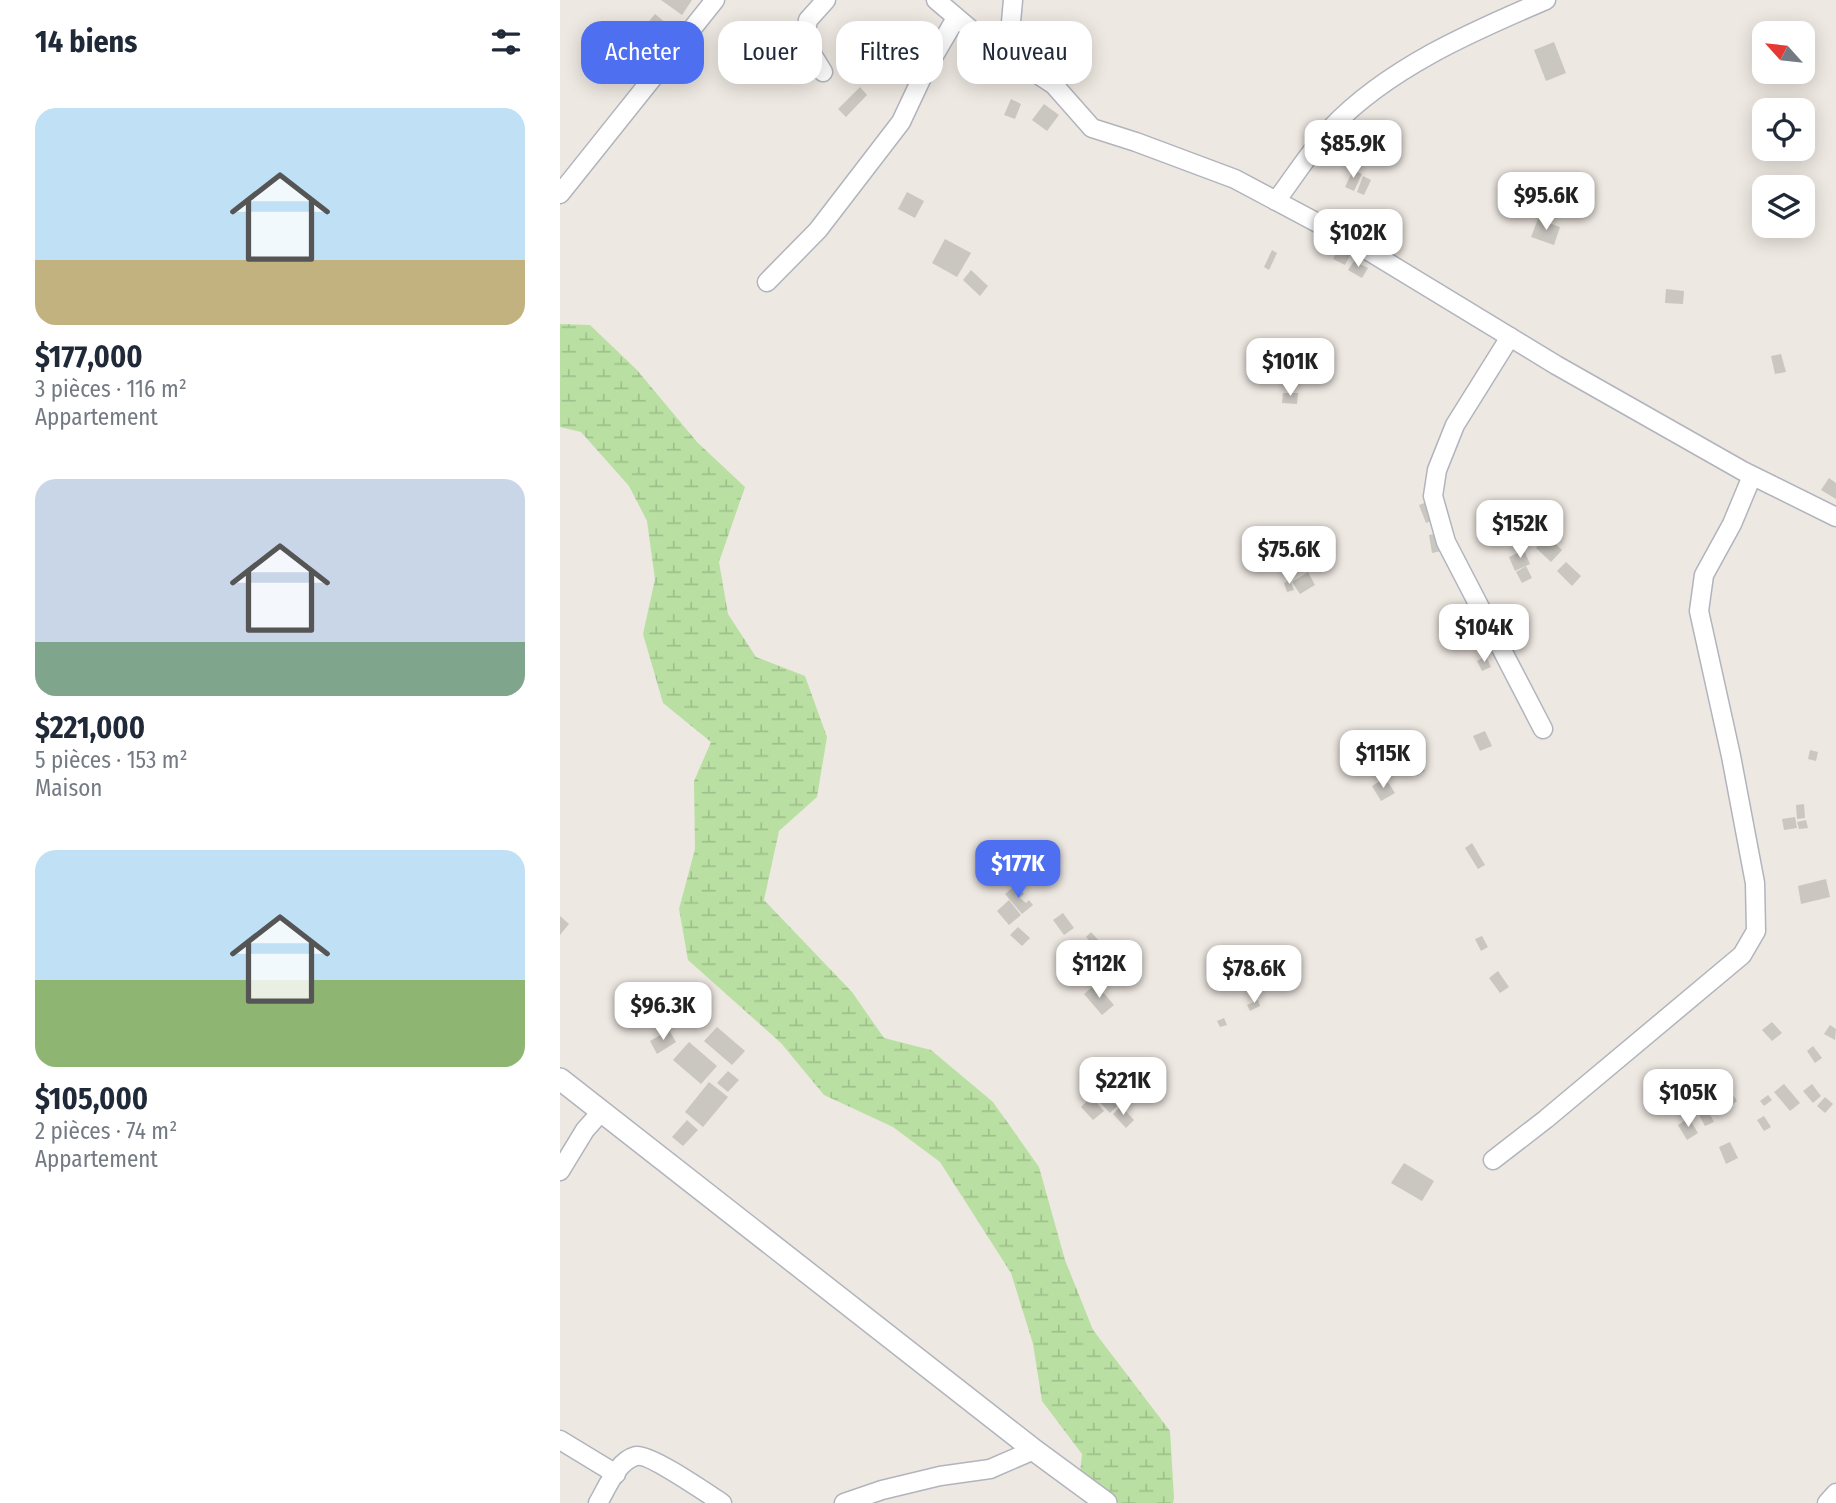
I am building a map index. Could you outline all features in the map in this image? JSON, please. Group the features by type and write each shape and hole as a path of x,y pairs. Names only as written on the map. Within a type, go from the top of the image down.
{"street":[{"path":"560,194 715,0"},
{"path":"823,72 804,41 808,20 826,0"},
{"path":"936,0 960,21"},
{"path":"1011,21 1013,0"},
{"path":"1276,201 1330,129 1371,92 1432,54 1546,0"},
{"path":"767,282 818,230 901,122 925,71 956,18"},
{"path":"1052,84 1092,128 1235,179 1357,244 1510,337 1752,476 1836,517"},
{"path":"1510,337 1455,425 1437,470 1433,496 1446,542 1543,729"},
{"path":"1493,1160 1742,955 1756,931 1755,883 1731,756 1699,611 1704,575 1732,524 1752,476"},
{"path":"560,1079 1105,1503"},
{"path":"560,1171 585,1130 601,1112"},
{"path":"560,1440 616,1474"},
{"path":"844,1503 882,1490 940,1476 990,1468 1034,1450"},
{"path":"598,1503 616,1474 635,1456 656,1462 722,1503"},
{"path":"1827,1503 1836,1493"}],"green space":[{"path":"560,324 590,325 637,370 697,442 745,487 719,562 728,614 756,657 805,676 827,737 817,797 779,831 764,900 852,992 884,1038 931,1050 993,1102 1039,1167 1065,1260 1093,1330 1170,1431 1173,1503 1106,1503 1079,1482 1082,1454 1042,1401 1033,1344 1011,1273 940,1162 893,1127 824,1095 781,1043 688,960 679,909 695,849 694,781 711,742 663,703 643,634 655,579 647,521 629,486 581,432 560,427"}],"building":[{"path":"661,0 692,0 682,15"},
{"path":"655,14 664,21 649,21"},
{"path":"1554,42 1566,73 1546,81 1534,50"},
{"path":"860,87 867,95 846,117 838,109"},
{"path":"1011,99 1021,104 1015,119 1004,115"},
{"path":"1044,104 1059,115 1047,131 1032,120"},
{"path":"1353,170 1362,174 1354,191 1345,187"},
{"path":"1363,176 1371,180 1364,195 1357,192"},
{"path":"907,192 924,201 915,218 898,209"},
{"path":"1538,219 1560,227 1554,245 1531,237"},
{"path":"945,239 971,253 957,277 932,263"},
{"path":"1339,247 1351,253 1345,265 1333,259"},
{"path":"1272,250 1277,253 1269,270 1264,267"},
{"path":"1354,261 1368,268 1362,278 1348,270"},
{"path":"971,270 988,286 980,296 963,280"},
{"path":"1666,289 1684,291 1683,304 1665,303"},
{"path":"1781,354 1786,372 1775,374 1771,356"},
{"path":"1283,393 1298,393 1297,404 1282,403"},
{"path":"1829,478 1836,483 1836,499 1821,490"},
{"path":"1427,502 1434,520 1426,523 1419,505"},
{"path":"1439,533 1442,551 1432,553 1429,535"},
{"path":"1547,536 1562,550 1551,562 1536,548"},
{"path":"1524,550 1530,564 1515,571 1509,557"},
{"path":"1307,556 1309,561 1301,564 1299,559"},
{"path":"1566,562 1581,576 1572,586 1557,571"},
{"path":"1526,566 1532,578 1522,583 1516,572"},
{"path":"1308,572 1315,585 1300,594 1292,582"},
{"path":"1290,580 1294,590 1287,592 1284,583"},
{"path":"1486,656 1491,667 1482,671 1477,661"},
{"path":"1485,731 1492,746 1480,751 1473,736"},
{"path":"1810,750 1818,752 1816,761 1808,759"},
{"path":"1420,763 1425,771 1417,776 1412,768"},
{"path":"1385,778 1395,793 1381,801 1372,786"},
{"path":"1804,804 1805,818 1797,819 1796,805"},
{"path":"1795,817 1797,828 1784,830 1782,819"},
{"path":"1806,820 1808,828 1799,829 1797,822"},
{"path":"1472,843 1485,865 1478,869 1465,848"},
{"path":"1826,879 1830,897 1801,904 1798,886"},
{"path":"1016,885 1024,894 1020,898 1026,903 1029,900 1033,905 1022,914 1005,894"},
{"path":"1009,900 1021,915 1009,925 997,911"},
{"path":"1063,913 1074,928 1064,935 1053,920"},
{"path":"560,916 569,924 560,935"},
{"path":"1018,927 1030,938 1022,946 1010,935"},
{"path":"1091,932 1100,942 1095,947 1086,937"},
{"path":"1482,936 1488,947 1481,951 1475,939"},
{"path":"1498,971 1509,987 1500,993 1489,978"},
{"path":"1096,984 1114,1005 1102,1015 1084,994"},
{"path":"1258,1000 1260,1006 1250,1011 1247,1005"},
{"path":"1224,1018 1227,1025 1220,1027 1217,1021"},
{"path":"1772,1022 1782,1033 1772,1041 1762,1030"},
{"path":"1830,1025 1836,1029 1835,1040 1824,1034"},
{"path":"717,1027 745,1051 732,1065 704,1041"},
{"path":"669,1030 676,1042 657,1054 650,1041"},
{"path":"689,1042 717,1066 701,1084 673,1060"},
{"path":"1813,1046 1822,1058 1815,1063 1807,1051"},
{"path":"1132,1058 1141,1070 1134,1075 1125,1064"},
{"path":"728,1071 739,1080 728,1092 717,1083"},
{"path":"709,1082 728,1097 703,1127 685,1112"},
{"path":"1784,1084 1800,1103 1790,1111 1774,1092"},
{"path":"1812,1084 1821,1096 1813,1103 1803,1091"},
{"path":"1729,1089 1737,1101 1727,1108 1719,1096"},
{"path":"1102,1090 1117,1106 1110,1113 1095,1097"},
{"path":"1768,1095 1772,1100 1764,1106 1760,1101"},
{"path":"1091,1097 1104,1111 1093,1120 1081,1107"},
{"path":"1825,1097 1833,1104 1825,1113 1817,1106"},
{"path":"1121,1106 1134,1120 1126,1128 1113,1114"},
{"path":"1707,1109 1714,1122 1705,1126 1698,1113"},
{"path":"1764,1116 1771,1127 1764,1131 1757,1120"},
{"path":"1689,1118 1698,1133 1687,1140 1678,1125"},
{"path":"687,1120 698,1130 683,1146 672,1137"},
{"path":"1730,1142 1738,1158 1726,1164 1719,1147"},
{"path":"1404,1163 1434,1181 1422,1201 1391,1183"}]}
